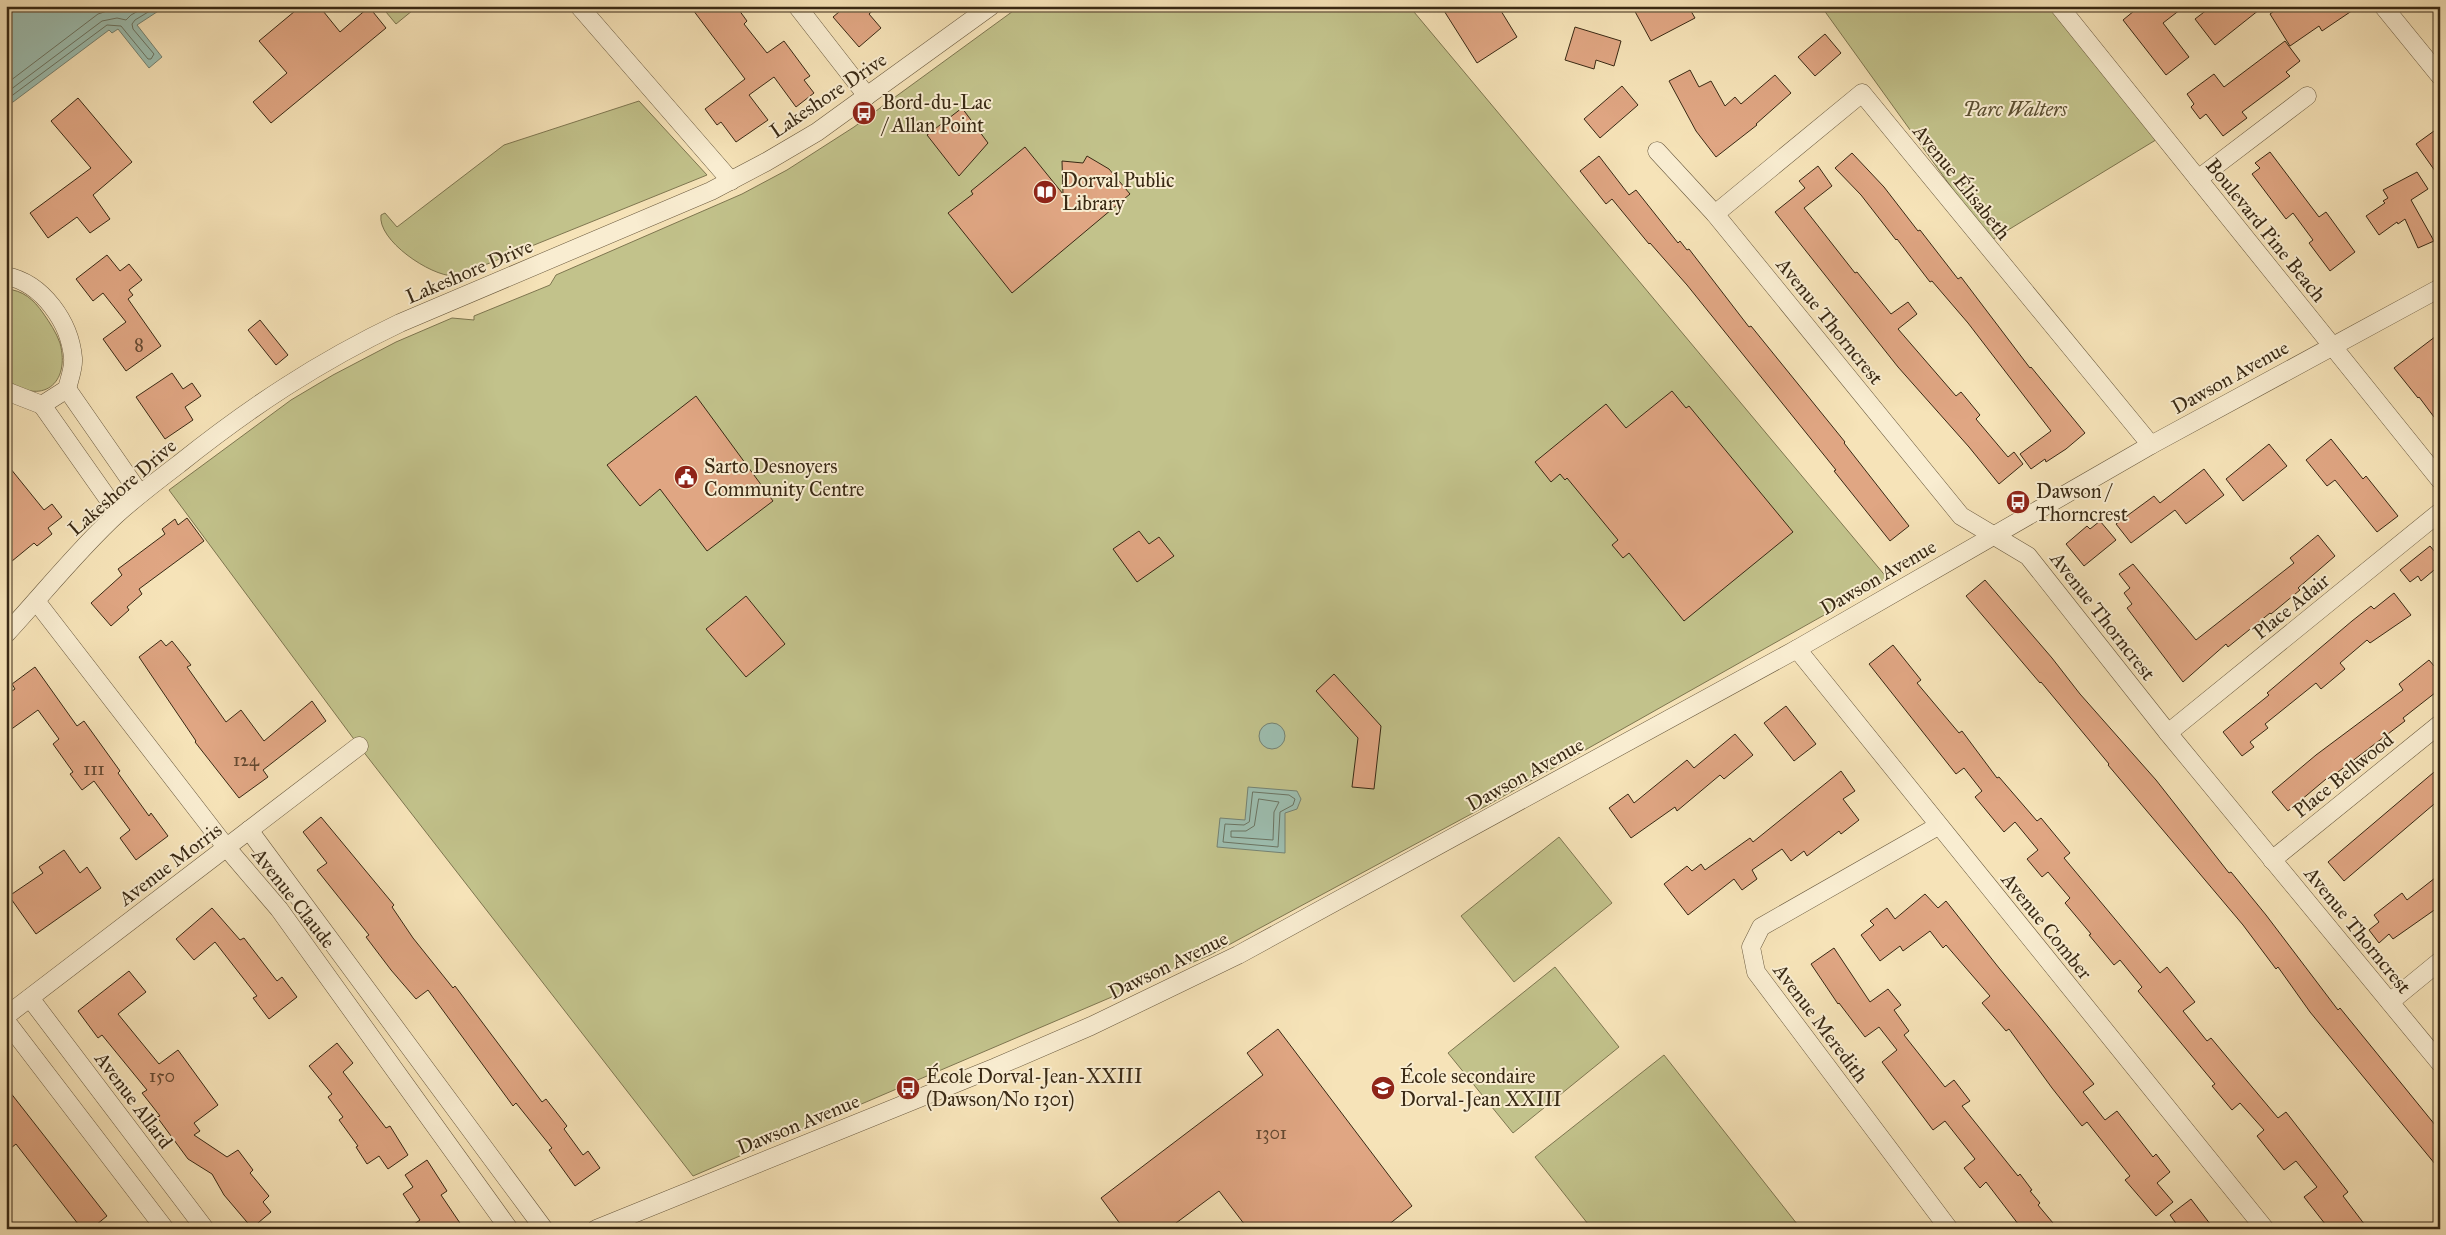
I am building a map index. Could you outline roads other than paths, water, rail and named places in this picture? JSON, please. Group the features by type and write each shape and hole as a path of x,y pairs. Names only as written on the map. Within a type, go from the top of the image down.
{"street":[{"path":"579,6 731,181"},
{"path":"797,6 867,96"},
{"name":"Lakeshore Drive","path":"6,634 90,540 118,513 140,494 279,389 357,343 454,299 535,267 731,181 817,132 990,6"},
{"name":"Boulevard Pine Beach","path":"2059,6 2440,480"},
{"path":"2383,6 2440,76"},
{"name":"Avenue Élisabeth","path":"1715,214 1862,93 2150,445"},
{"path":"2198,179 2307,96"},
{"name":"Avenue Thorncrest","path":"1657,151 1715,214 1961,516 2028,556 2168,733 2440,1063"},
{"path":"6,276 33,288 55,310 68,334 74,360 67,389 42,405"},
{"name":"Dawson Avenue","path":"596,1229 996,1067 1108,1018 1238,955 1797,649 2150,445 2331,345 2440,288"},
{"path":"67,389 140,494"},
{"path":"6,391 42,405 118,513"},
{"name":"Place Adair","path":"2168,733 2440,512"},
{"name":"Avenue Claude","path":"36,602 226,847 279,909 509,1229"},
{"name":"Avenue Comber","path":"1797,649 1938,826 2266,1229"},
{"name":"Place Bellwood","path":"2272,860 2440,724"},
{"name":"Avenue Morris","path":"6,1016 359,746"},
{"name":"Avenue Meredith","path":"1938,826 1761,927 1751,947 1756,972 1949,1229"},
{"name":"Avenue Claude","path":"249,830 544,1229"},
{"path":"2390,1002 2440,961"},
{"name":"Avenue Allard","path":"30,998 205,1229"},
{"path":"6,1021 164,1229"}],"water":[{"path":"6,6 166,6 137,25 162,57 149,68 118,29 112,33 109,30 13,102 6,105"},
{"path":"1272,723 1281,727 1285,736 1281,745 1272,749 1263,745 1259,736 1263,727"},
{"path":"1248,787 1297,791 1301,799 1297,809 1285,813 1285,853 1217,847 1220,818 1245,820"}],"place":[{"name":"Bord-du-Lac / Allan Point","path":"864,113"},
{"name":"Dorval Public Library","path":"1045,192"},
{"name":"Sarto Desnoyers Community Centre","path":"686,477"},
{"name":"Dawson / Thorncrest","path":"2018,502"},
{"name":"École Dorval-Jean-XXIII (Dawson/No 1301)","path":"908,1088"},
{"name":"École secondaire Dorval-Jean XXIII","path":"1383,1088"}],"park label":[{"name":"Parc Walters","path":"2015,109"}]}
